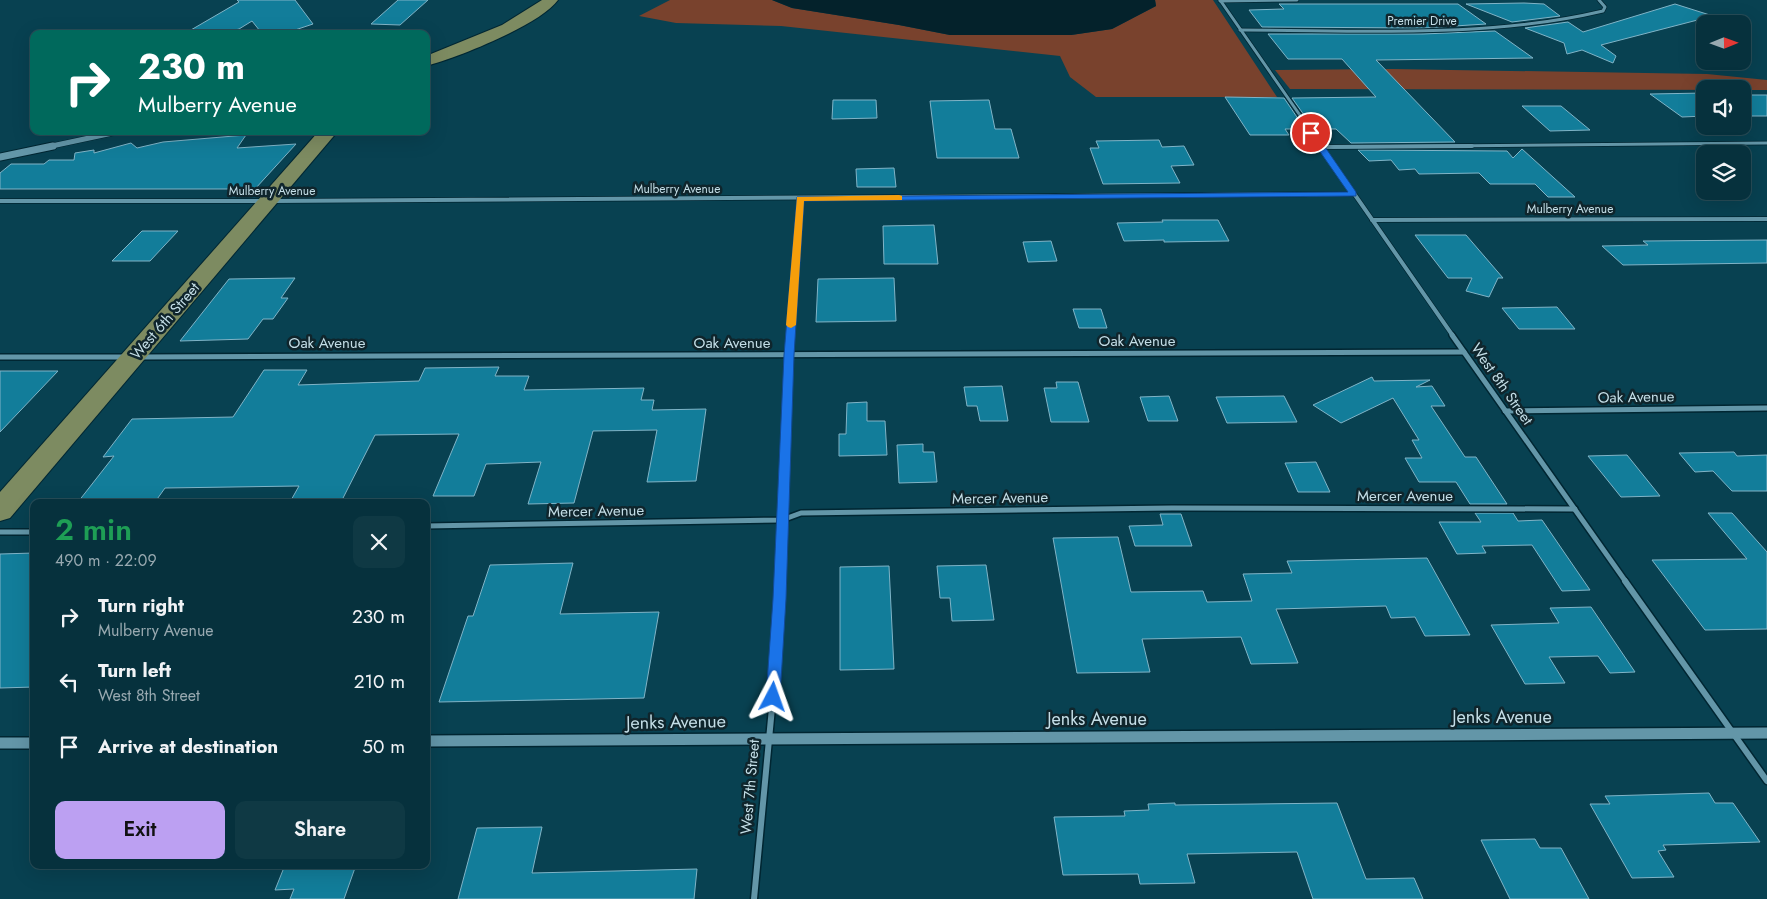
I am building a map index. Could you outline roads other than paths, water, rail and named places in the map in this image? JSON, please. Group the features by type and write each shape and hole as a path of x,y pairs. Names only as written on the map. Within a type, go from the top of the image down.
{"main road":[{"path":"430,59 502,31 532,14 551,0"},
{"name":"West 6th Street","path":"0,511 326,135"}],"street":[{"path":"1220,0 1297,0"},
{"name":"West 8th Street","path":"1220,0 1464,352 1767,781"},
{"name":"Premier Drive","path":"1240,30 1485,29 1537,26 1572,20 1603,11 1605,7 1599,0"},
{"path":"0,157 103,135"},
{"path":"1321,147 1767,143"},
{"name":"Mulberry Avenue","path":"0,201 1354,194"},
{"name":"West 7th Street","path":"754,899 780,599 789,355 800,198"},
{"name":"Mulberry Avenue","path":"1372,220 1767,218"},
{"name":"Oak Avenue","path":"0,357 1464,352"},
{"name":"Oak Avenue","path":"1505,410 1767,408"},
{"name":"Mercer Avenue","path":"430,526 782,520 801,513 1172,508 1575,509"},
{"path":"0,532 30,532"},
{"name":"Jenks Avenue","path":"430,741 1767,733"},
{"path":"0,743 30,743"}],"water":[{"path":"772,0 1155,0 1156,6 1112,29 1071,35 950,35 792,8"}]}
